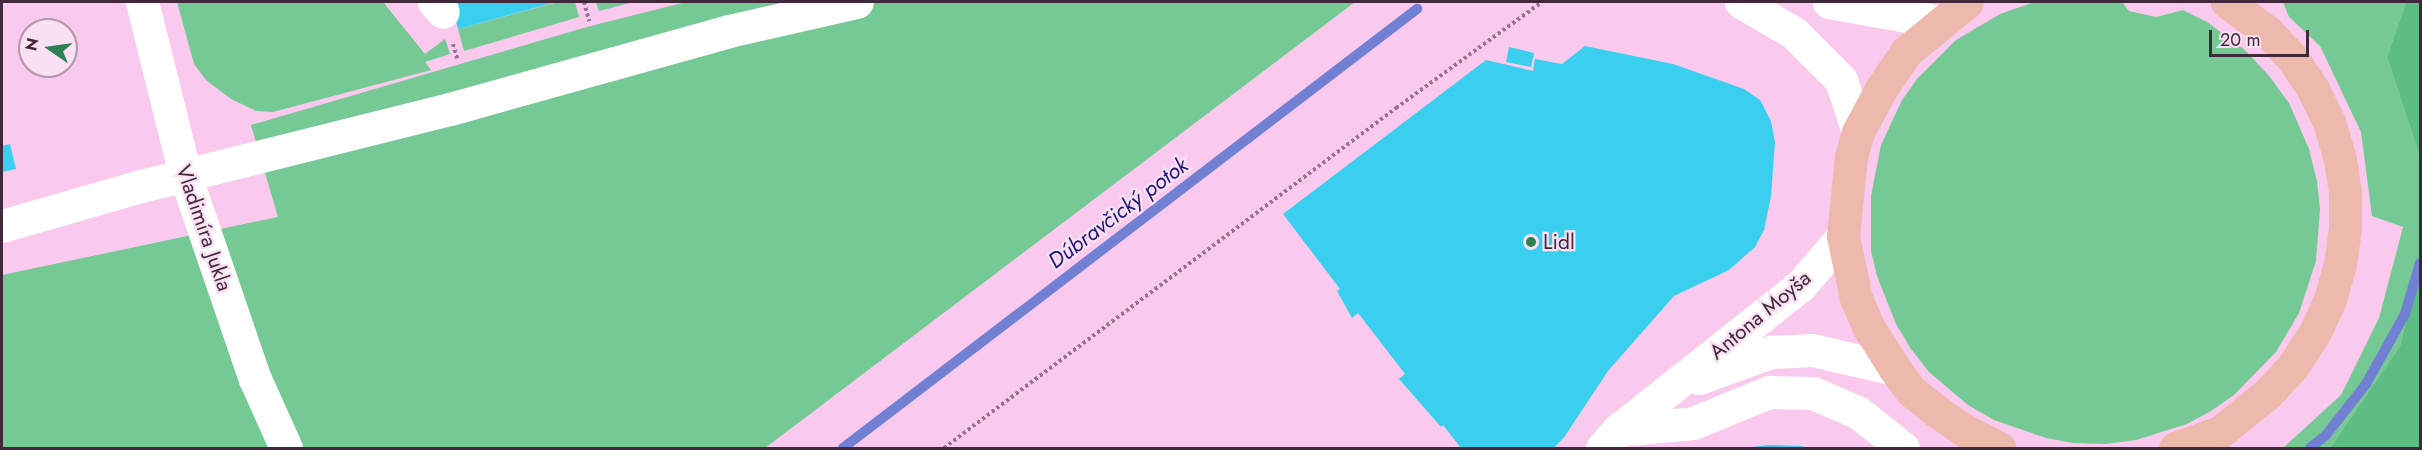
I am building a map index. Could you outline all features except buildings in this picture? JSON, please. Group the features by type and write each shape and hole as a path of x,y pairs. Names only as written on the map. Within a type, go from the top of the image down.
{"main road":[{"path":"1967,2 1906,52 1881,89 1858,132 1846,182 1843,236 1856,298 1869,328 1911,391 1962,429 1999,448"},
{"path":"2175,448 2215,440 2267,394 2293,366 2314,334 2334,287 2345,228 2345,192 2339,156 2329,122 2313,89 2293,59 2268,32 2236,4"}],"street":[{"name":"Vladimíra Jukla","path":"142,2 185,175 255,379 286,448"},
{"path":"2,226 185,175 450,109 729,32 857,2"},
{"path":"1741,2 1794,33 1841,80 1858,132"},
{"path":"1829,2 1940,22"},
{"name":"Antona Moyša","path":"1610,439 1800,286 1843,236"},
{"name":"Antona Moyša","path":"1672,388 1771,352 1812,350 1895,369"},
{"path":"1610,439 1693,423 1769,392 1813,393 1859,413 1903,448"}],"path":[{"path":"584,2 589,21"},
{"path":"944,448 1405,101 1542,2"}],"green space":[{"path":"177,2 383,2 425,54 445,39 450,54 425,62 431,70 273,112 256,111 231,99 206,80 194,64"},
{"path":"558,2 575,2 579,17 464,51 458,29"},
{"path":"596,2 634,2 599,11"},
{"path":"686,2 1355,2 765,448 2,448 2,275 278,217 251,125 587,27"},
{"path":"2035,2 2122,2 2129,11 2156,17 2183,10 2207,22 2246,51 2270,77 2289,103 2309,149 2317,181 2320,209 2316,261 2299,313 2276,352 2234,395 2211,411 2187,424 2136,440 2105,444 2073,443 2046,438 1994,420 1968,405 1929,372 1911,349 1896,324 1877,276 1871,251 1871,196 1881,145 1902,100 1917,79 1956,40 2000,14"},
{"path":"2283,2 2406,2 2387,57 2420,157 2420,264 2400,346 2330,448 2283,448 2341,395 2379,318 2403,227 2372,216 2361,132 2320,46 2289,17"},
{"path":"2406,2 2420,2 2420,157 2387,57"},
{"path":"2420,264 2420,448 2330,448 2400,346"}],"waterway":[{"name":"Dúbravčický potok","path":"843,448 1417,9"},
{"path":"2310,448 2326,435 2366,384 2405,314 2420,263"}],"place":[{"name":"Lidl","path":"1531,242"}]}
